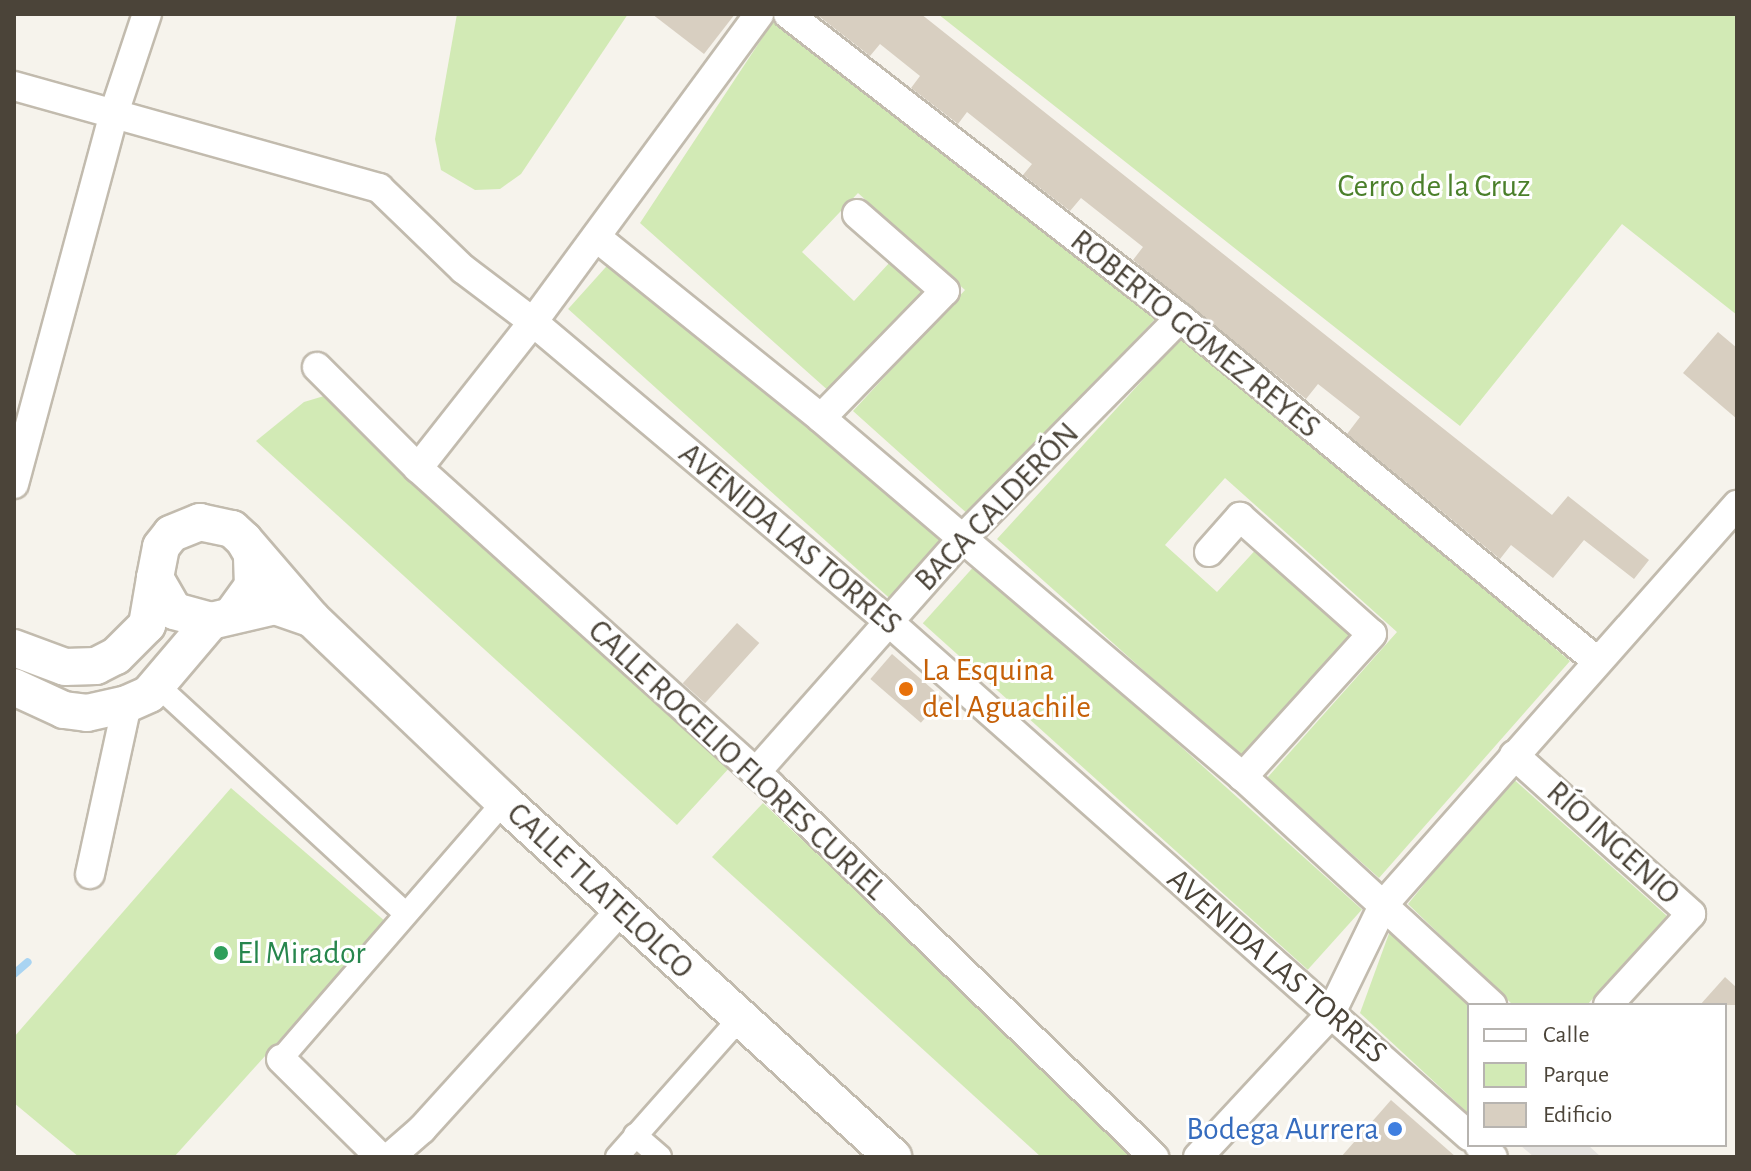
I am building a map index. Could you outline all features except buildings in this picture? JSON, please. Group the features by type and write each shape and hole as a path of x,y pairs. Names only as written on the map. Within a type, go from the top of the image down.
{"street":[{"path":"14,484 114,113 147,14"},
{"path":"418,468 533,322 759,14"},
{"name":"ROBERTO GÓMEZ REYES","path":"788,14 1180,318 1597,661"},
{"name":"AVENIDA LAS TORRES","path":"14,86 379,188 463,269 533,322 889,622 1467,1134"},
{"path":"821,418 945,291 857,214"},
{"path":"596,237 821,418 1243,777 1490,1003"},
{"name":"BACA CALDERÓN","path":"756,772 963,538 1180,318"},
{"name":"CALLE ROGELIO FLORES CURIEL","path":"317,367 418,468 756,772 1154,1157"},
{"path":"1198,1157 1330,1015 1384,904 1737,505"},
{"path":"1209,552 1240,517 1372,634 1243,777"},
{"name":"CALLE TLATELOLCO","path":"155,578 161,547 185,526 217,523 244,540 312,619 504,802 893,1157"},
{"path":"14,687 64,710 87,713 142,695 223,616 246,601 254,578 252,554 244,540"},
{"path":"155,578 174,611 223,616"},
{"path":"14,648 65,667 96,666 116,656 147,625 155,578"},
{"name":"CALLE TLATELOLCO","path":"223,616 289,607 312,619"},
{"path":"90,874 142,695"},
{"path":"142,695 406,914"},
{"name":"RÍO INGENIO","path":"1514,755 1691,914 1610,1003"},
{"path":"380,1157 281,1059 504,802"},
{"path":"390,1157 422,1129 620,911"},
{"path":"617,1157 739,1019"},
{"path":"635,1135 660,1157"}],"green space":[{"path":"457,14 628,14 521,174 500,189 475,190 441,170 435,139"},
{"name":"Cerro de la Cruz","path":"938,14 1737,14 1737,315 1622,224 1460,426"},
{"path":"776,17 1157,317 970,516 853,411 965,290 858,193 802,252 854,301 891,261 926,290 831,393 640,223"},
{"path":"623,248 948,540 893,601 568,309"},
{"path":"1183,336 1570,661 1379,878 1267,778 1397,632 1225,478 1165,545 1217,592 1260,545 1355,634 1240,757 997,539"},
{"path":"324,396 731,766 677,825 256,441 304,402"},
{"path":"977,563 1362,910 1308,970 923,623"},
{"path":"1511,777 1667,916 1589,1003 1511,1003 1408,904"},
{"name":"El Mirador","path":"231,788 386,922 174,1157 79,1157 14,1103 14,1037"},
{"path":"763,803 1140,1157 1041,1157 712,857"},
{"path":"1391,928 1467,1003 1467,1112 1360,1013"}],"shaded area":[{"path":"1522,1147 1590,1147 1601,1157 1534,1157"}],"waterway":[{"path":"14,974 28,962"}],"place":[{"name":"La Esquina del Aguachile","path":"906,689"},
{"name":"El Mirador","path":"221,953"},
{"name":"Bodega Aurrera","path":"1395,1129"}]}
